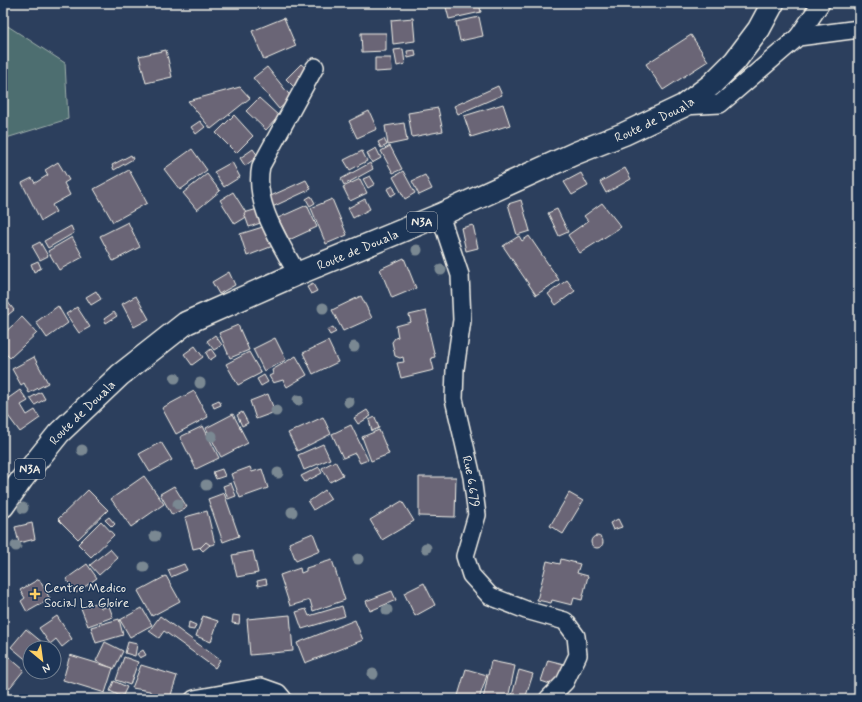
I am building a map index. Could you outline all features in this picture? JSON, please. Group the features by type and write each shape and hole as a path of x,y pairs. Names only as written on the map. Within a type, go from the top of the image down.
{"highway":[{"name":"Route de Douala","path":"3,506 59,433 120,375 186,323 297,274 440,215 576,153 624,134 683,106 711,85 735,61 759,29 773,3"}],"street":[{"path":"683,106 720,104 798,37 821,3"},
{"path":"798,37 859,29"},
{"path":"297,274 268,219 258,178 261,166 315,67"},
{"name":"Rue 6.679","path":"440,215 460,275 462,320 455,369 454,399 472,477 477,515 465,556 471,575 490,596 526,610 565,621 576,636 578,655 565,682 548,699"},
{"path":"194,699 261,687 278,693 283,699"}],"green space":[{"path":"3,23 65,63 68,119 3,139"}],"building":[{"path":"463,3 479,3 481,12 449,19 446,7"},
{"path":"479,17 483,36 460,41 456,22"},
{"path":"284,18 296,46 264,60 252,31"},
{"path":"413,18 415,41 393,44 391,20"},
{"path":"361,33 386,33 386,51 362,52"},
{"path":"691,35 708,61 663,90 646,64"},
{"path":"403,49 405,64 397,66 394,50"},
{"path":"166,50 172,77 146,83 139,56"},
{"path":"415,50 416,56 408,58 407,51"},
{"path":"375,58 391,58 392,71 375,72"},
{"path":"301,64 309,71 294,87 286,79"},
{"path":"267,67 292,98 279,109 253,78"},
{"path":"498,86 502,95 458,114 454,106"},
{"path":"240,87 250,98 211,129 188,101"},
{"path":"259,98 279,116 266,130 246,111"},
{"path":"503,104 510,125 471,137 464,116"},
{"path":"438,108 443,131 412,137 408,113"},
{"path":"369,111 377,129 357,138 349,121"},
{"path":"234,115 253,136 236,153 216,133"},
{"path":"200,121 205,127 196,134 191,127"},
{"path":"404,123 407,141 388,145 385,126"},
{"path":"384,139 387,145 381,148 378,142"},
{"path":"390,146 402,169 393,173 381,151"},
{"path":"376,148 381,158 372,163 367,153"},
{"path":"192,149 207,170 180,190 164,169"},
{"path":"253,149 258,156 245,166 240,158"},
{"path":"362,151 367,161 350,170 344,160"},
{"path":"131,155 133,159 114,170 112,165"},
{"path":"58,162 69,180 64,183 70,195 52,205 56,212 41,221 22,183 32,178 35,183 48,175 45,170"},
{"path":"232,162 240,177 224,187 214,172"},
{"path":"370,163 373,169 344,185 341,179"},
{"path":"625,168 631,179 606,193 600,182"},
{"path":"129,170 147,203 113,222 94,189"},
{"path":"403,171 415,193 405,199 393,177"},
{"path":"581,173 588,186 572,195 564,182"},
{"path":"207,174 220,191 197,210 183,193"},
{"path":"425,175 432,189 419,195 412,181"},
{"path":"370,176 375,184 368,188 363,179"},
{"path":"360,179 367,193 350,201 343,187"},
{"path":"306,180 311,189 268,209 264,199"},
{"path":"393,186 396,193 391,196 387,189"},
{"path":"233,192 248,216 235,224 220,200"},
{"path":"311,196 315,203 310,206 306,199"},
{"path":"332,199 347,235 326,244 311,208"},
{"path":"365,199 370,209 353,218 348,208"},
{"path":"521,200 530,231 517,235 508,204"},
{"path":"602,203 621,227 580,253 568,235 588,221 584,216"},
{"path":"307,205 317,227 289,240 278,218"},
{"path":"261,208 266,221 249,227 244,213"},
{"path":"557,209 568,232 559,236 548,213"},
{"path":"128,222 140,247 113,261 100,236"},
{"path":"473,225 478,248 466,251 461,228"},
{"path":"71,226 74,233 48,248 44,241"},
{"path":"266,226 273,246 247,256 240,234"},
{"path":"519,236 522,241 529,236 559,280 536,295 503,246"},
{"path":"72,237 83,257 59,270 48,251"},
{"path":"40,242 48,256 40,260 32,246"},
{"path":"404,258 416,288 392,298 380,269"},
{"path":"38,261 41,268 34,272 31,264"},
{"path":"229,272 235,285 219,294 212,282"},
{"path":"567,280 575,291 556,305 548,294"},
{"path":"313,284 317,291 311,294 307,287"},
{"path":"96,291 101,299 91,305 86,297"},
{"path":"136,296 149,319 134,327 122,304"},
{"path":"361,296 372,318 343,331 332,310"},
{"path":"7,301 14,310 3,319 3,304"},
{"path":"58,306 68,323 47,338 36,322"},
{"path":"77,307 90,327 79,333 66,314"},
{"path":"426,311 429,323 427,323 435,357 431,358 434,370 401,378 397,363 404,362 403,357 400,358 395,356 392,342 398,337 396,326 411,322 409,315"},
{"path":"114,312 117,316 106,323 104,319"},
{"path":"22,317 37,333 10,358 3,351 3,334"},
{"path":"238,325 249,350 230,358 219,333"},
{"path":"333,327 336,332 330,335 327,330"},
{"path":"215,335 222,345 214,350 207,341"},
{"path":"275,338 286,360 264,371 253,349"},
{"path":"328,341 338,362 313,374 303,353"},
{"path":"195,346 203,357 192,365 184,354"},
{"path":"211,349 216,356 210,360 206,353"},
{"path":"249,352 261,373 238,385 226,364"},
{"path":"296,356 307,375 287,387 283,380 273,383 269,376 273,374 272,370"},
{"path":"34,357 48,383 29,393 24,383 21,385 12,369"},
{"path":"264,375 268,382 261,386 257,379"},
{"path":"20,390 28,401 21,405 27,415 35,410 40,418 20,432 3,409 3,402"},
{"path":"194,391 208,417 176,434 162,408"},
{"path":"41,392 45,399 35,405 30,398"},
{"path":"268,394 275,412 256,419 250,401"},
{"path":"219,400 221,405 214,408 212,403"},
{"path":"367,410 371,416 358,424 354,418"},
{"path":"242,412 248,423 242,426 237,415"},
{"path":"233,414 248,443 221,457 206,428"},
{"path":"323,417 331,434 297,451 288,433"},
{"path":"375,417 379,428 372,431 369,420"},
{"path":"351,425 368,460 360,463 355,453 343,458 332,434"},
{"path":"203,426 219,458 196,469 180,437"},
{"path":"379,430 389,454 371,461 362,437"},
{"path":"161,442 172,460 150,472 139,454"},
{"path":"323,444 330,459 304,470 298,455"},
{"path":"335,461 343,475 330,482 322,468"},
{"path":"250,467 252,472 262,469 268,488 240,498 231,474"},
{"path":"319,467 322,473 305,482 301,476"},
{"path":"222,469 225,476 216,479 213,472"},
{"path":"144,476 164,504 131,527 111,499"},
{"path":"419,477 456,477 455,517 419,516"},
{"path":"231,483 236,496 228,499 223,486"},
{"path":"174,486 187,507 172,515 160,494"},
{"path":"88,490 108,510 78,539 58,519"},
{"path":"325,490 331,499 313,510 308,502"},
{"path":"224,493 239,536 223,542 208,499"},
{"path":"569,493 583,501 563,534 550,526"},
{"path":"402,501 414,521 382,540 370,520"},
{"path":"207,511 215,544 193,549 185,517"},
{"path":"109,517 115,524 112,527 105,520"},
{"path":"618,519 622,527 613,530 610,523"},
{"path":"101,521 114,535 91,557 78,544"},
{"path":"32,523 35,539 19,543 15,527"},
{"path":"313,533 320,551 296,561 289,543"},
{"path":"597,536 601,538 603,542 601,546 597,548 593,546 591,542 593,538"},
{"path":"206,542 210,545 203,551 200,548"},
{"path":"110,549 118,558 99,575 90,565"},
{"path":"253,551 258,573 237,577 232,555"},
{"path":"561,559 580,564 577,573 588,576 582,600 574,598 572,605 552,600 551,603 537,600 547,561 560,564"},
{"path":"332,560 345,600 313,611 310,600 290,606 280,575 300,568 301,573 306,571 306,568"},
{"path":"87,564 97,578 76,593 66,579"},
{"path":"184,564 187,570 171,577 168,570"},
{"path":"166,576 180,601 152,616 138,591"},
{"name":"Centre Medico Social La Gloire","path":"39,579 50,599 27,612 21,601 25,598 20,590"},
{"path":"266,579 267,584 258,586 257,581"},
{"path":"424,583 435,605 415,616 404,593"},
{"path":"392,591 396,600 370,611 366,601"},
{"path":"99,602 101,608 109,606 113,617 88,626 81,608"},
{"path":"342,606 345,616 302,629 296,612 306,609 309,616"},
{"path":"142,608 152,625 130,637 120,620"},
{"path":"233,615 240,616 239,624 232,623"},
{"path":"290,615 293,651 250,655 247,619"},
{"path":"57,616 72,639 62,647 62,640 47,640 39,628"},
{"path":"160,616 220,660 215,668 164,631 159,638 149,631"},
{"path":"203,616 218,621 211,642 196,636"},
{"path":"119,619 123,635 96,643 91,627"},
{"path":"355,620 363,640 305,663 297,643"},
{"path":"189,622 196,625 194,630 188,629"},
{"path":"26,629 39,640 22,640 22,656 11,647"},
{"path":"105,642 123,651 114,669 96,661"},
{"path":"128,642 137,644 135,656 125,653"},
{"path":"143,650 146,655 140,658 137,654"},
{"path":"3,652 22,668 22,672 4,695"},
{"path":"70,655 113,668 105,693 63,680"},
{"path":"124,657 138,662 130,685 116,680"},
{"path":"548,660 564,664 556,686 541,681"},
{"path":"491,661 515,666 508,699 483,699"},
{"path":"141,665 177,676 171,695 150,695 150,691 132,688"},
{"path":"466,669 487,675 479,699 457,699"},
{"path":"519,670 533,674 525,699 511,699"},
{"path":"114,681 127,687 122,697 110,691"}],"place":[{"name":"Centre Medico Social La Gloire","path":"35,594"}]}
